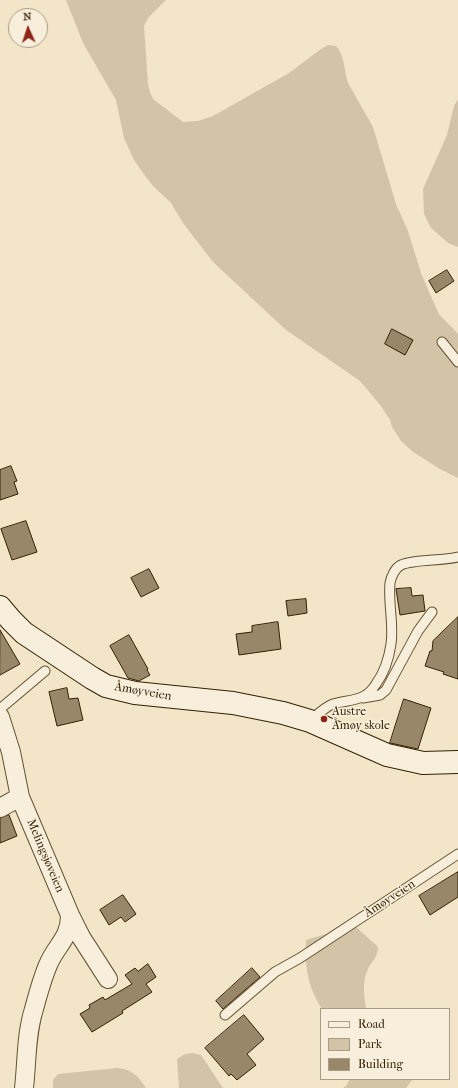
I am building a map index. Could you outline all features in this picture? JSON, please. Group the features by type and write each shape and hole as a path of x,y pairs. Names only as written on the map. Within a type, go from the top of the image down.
{"main road":[{"name":"Åmøyveien","path":"0,607 24,633 106,686 118,690 150,695 260,708 310,721 362,745 392,756 423,763 458,762"}],"street":[{"name":"Melingsjøveien","path":"0,717 11,752 20,797 70,915 81,937 108,979"},
{"path":"0,808 20,797"},
{"path":"24,1088 30,1025 33,1010 48,964 67,935 70,924 70,915"}],"lane":[{"path":"442,342 458,362"},
{"path":"361,698 370,692 376,684 384,670 388,656 392,629 390,582 394,572 401,565 458,557"},
{"path":"310,721 325,708 333,704 380,695 386,690 418,631 432,612"},
{"path":"0,708 45,672"},
{"name":"Åmøyveien","path":"225,1015 275,972 300,958 458,854"}],"green space":[{"path":"66,0 166,0 148,18 144,26 148,84 153,99 183,122 198,121 213,116 289,73 328,45 336,46 343,58 348,83 373,127 396,204 408,231 421,273 439,314 458,334 458,478 440,469 413,452 401,441 381,406 360,381 286,330 213,262 183,223 171,203 153,186 134,160 124,138 116,100 83,43"},
{"path":"458,99 458,247 448,243 431,228 424,214 423,189 447,135 454,106"},
{"path":"350,919 356,927 378,947 376,957 368,969 365,978 364,994 366,1008 321,1008 317,1000 308,976 306,940 326,934"},
{"path":"193,1053 201,1055 223,1088 179,1088 177,1059 185,1054"},
{"path":"117,1068 127,1070 134,1074 146,1088 53,1088 53,1080 58,1074"},
{"path":"349,1080 412,1080 406,1088 343,1088"}],"building":[{"path":"447,270 454,281 436,293 429,281"},
{"path":"392,329 413,340 405,355 385,344"},
{"path":"11,466 17,481 14,482 18,494 0,500 0,470"},
{"path":"26,521 37,552 12,560 1,529"},
{"path":"149,569 159,588 141,597 131,578"},
{"path":"411,588 412,596 423,595 425,611 400,615 396,589"},
{"path":"306,599 307,613 288,616 286,601"},
{"path":"458,617 458,679 443,674 444,672 425,666 430,651 432,651 433,641"},
{"path":"278,622 281,649 239,655 236,634 252,632 252,626"},
{"path":"0,630 20,664 0,675"},
{"path":"129,635 150,675 139,681 128,678 110,646"},
{"path":"67,688 69,699 78,698 83,720 57,726 49,692"},
{"path":"404,699 431,708 418,749 390,743"},
{"path":"9,815 17,836 0,843 0,818"},
{"path":"458,872 458,897 430,915 419,896"},
{"path":"123,895 136,914 125,922 121,917 109,925 100,910"},
{"path":"148,964 156,977 146,984 152,992 122,1011 123,1013 92,1032 80,1014 90,1008 89,1005 103,997 105,1000 132,984 125,975 135,968 138,971"},
{"path":"252,968 260,977 223,1009 216,1001"},
{"path":"244,1015 264,1039 247,1054 256,1065 237,1080 231,1074 229,1076 205,1048"}],"place":[{"name":"Austre Åmøy skole","path":"324,719"}]}
